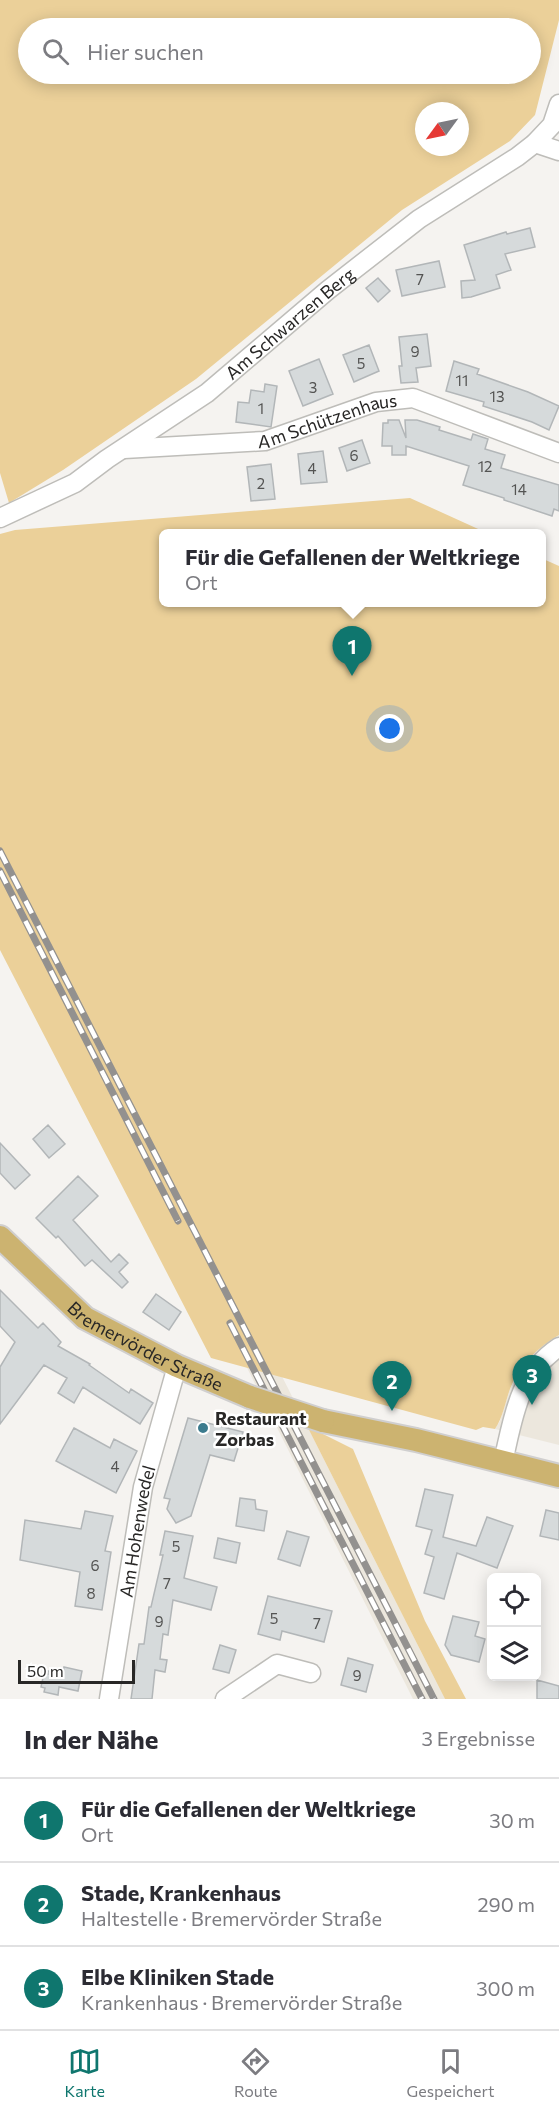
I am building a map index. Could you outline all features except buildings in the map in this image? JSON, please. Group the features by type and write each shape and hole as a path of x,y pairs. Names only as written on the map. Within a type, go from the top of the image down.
{"main road":[{"name":"Bremervörder Straße","path":"0,1237 85,1318 177,1366 250,1397 323,1421 416,1440 559,1476"}],"street":[{"name":"Am Schwarzen Berg","path":"0,518 75,483 207,393 328,290 419,219 536,143 552,124 559,104"},
{"path":"536,143 559,151"},
{"name":"Am Schützenhaus","path":"123,449 266,441 376,402 413,398 559,453"},
{"path":"502,1462 522,1389 533,1370 559,1347"},
{"name":"Am Hohenwedel","path":"109,1699 143,1487 177,1366"},
{"path":"225,1699 277,1664 311,1672"}],"shaded area":[{"path":"0,0 559,0 559,20 535,115 510,141 402,210 196,379 63,470 9,503 0,473"},
{"path":"410,498 478,529 159,529 159,607 546,607 546,560 559,566 559,1335 536,1351 518,1372 495,1429 483,1427 476,1430 211,1358 0,950 0,534 15,530"},
{"path":"0,821 445,1699 413,1699 40,955"},
{"path":"559,1335 559,1445 495,1429 500,1421 510,1389 522,1366 542,1345"},
{"path":"307,1426 353,1449 425,1621 466,1699 445,1699"}],"railway":[{"path":"0,851 434,1699"},
{"path":"0,871 178,1221"},
{"path":"230,1323 422,1699"}],"place":[{"name":"Für die Gefallenen der Weltkriege","path":"352,676"},
{"name":"Elbe Kliniken Stade","path":"532,1405"},
{"name":"Stade, Krankenhaus","path":"392,1411"},
{"name":"Restaurant Zorbas","path":"203,1428"}]}
